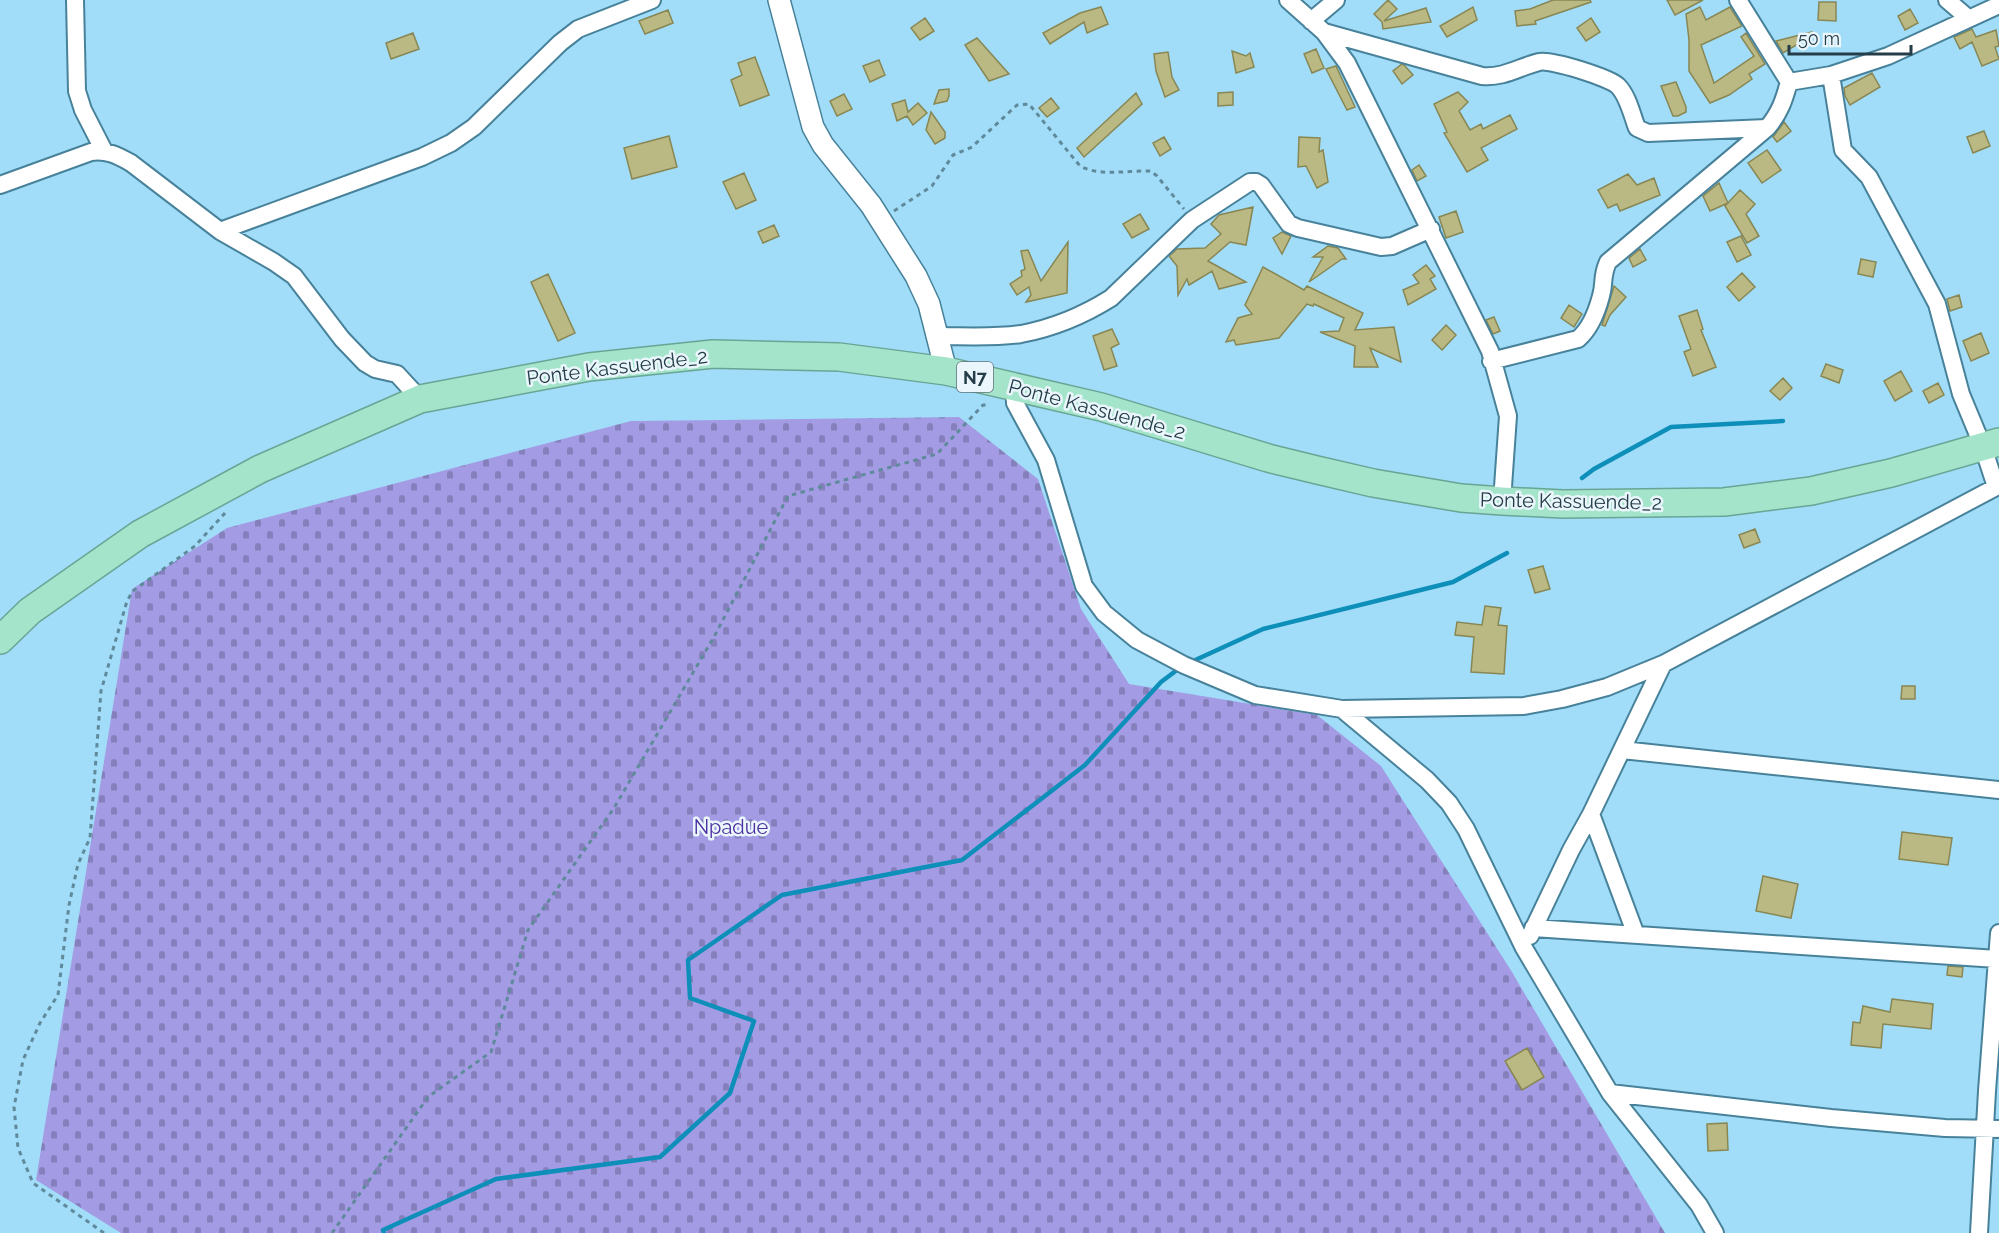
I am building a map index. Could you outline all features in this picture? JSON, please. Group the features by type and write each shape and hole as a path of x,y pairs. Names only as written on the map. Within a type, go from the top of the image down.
{"highway":[{"name":"Ponte Kassuende_2","path":"0,640 30,610 140,534 260,469 420,399 589,367 713,354 839,357 946,371 1015,394 1101,408 1268,458 1317,470 1374,483 1461,498 1502,501 1563,504 1724,502 1811,491 1891,473 1991,444"}],"street":[{"path":"75,0 77,91 83,110 104,151"},
{"path":"220,231 422,157 451,143 474,127 560,43 578,29 652,0"},
{"path":"779,0 813,127 823,145 871,205 923,290 946,371"},
{"path":"1288,0 1324,32 1347,63 1490,351 1508,416 1502,501"},
{"path":"1311,21 1336,0"},
{"path":"1491,361 1578,339 1586,332 1602,293 1604,272 1608,262 1767,128 1782,107 1789,82 1738,0"},
{"path":"1947,0 1968,18"},
{"path":"1789,82 1831,75 1888,56 1999,5"},
{"path":"1324,32 1482,76 1498,77 1536,62 1554,62 1613,82 1621,90 1637,128 1648,133 1767,128"},
{"path":"1015,394 1046,460 1084,586 1104,613 1137,640 1184,665 1255,695 1342,709 1524,706 1607,687 1664,664 1997,493 1991,444 1961,394 1937,304 1869,177 1843,150 1831,75"},
{"path":"0,184 91,152 104,151 116,154 220,231 294,276 342,339 365,363 375,369 397,374 420,399"},
{"path":"937,336 1021,334 1073,318 1111,298 1192,220 1250,182 1261,185 1289,224 1298,228 1381,247 1392,246 1431,229"},
{"path":"1524,948 1664,664"},
{"path":"1342,709 1427,780 1449,803 1466,829 1524,948 1610,1093 1699,1205 1715,1233"},
{"path":"1622,750 1999,790"},
{"path":"1592,814 1636,935"},
{"path":"1533,928 1996,959"},
{"path":"1979,1233 1992,1129 1996,959 1999,933"},
{"path":"1610,1093 1831,1118 1945,1128 1992,1129"}],"path":[{"path":"880,220 932,186 953,155 972,147 1017,105 1029,104 1080,166 1099,172 1151,171 1192,220"},
{"path":"332,1233 428,1097 491,1052 528,930 614,808 715,635 788,496 937,454 983,405 1015,394"},
{"path":"104,1233 33,1183 18,1148 14,1107 23,1060 40,1023 58,995 69,904 78,864 90,838 101,691 127,601 133,591 195,546 225,512"}],"green space":[{"name":"Npadue","path":"959,417 1038,479 1081,609 1129,684 1317,715 1381,766 1512,972 1665,1233 121,1233 36,1180 132,589 227,528 631,421"}],"building":[{"path":"1388,0 1397,9 1384,21 1426,8 1431,22 1383,29 1382,22 1374,14"},
{"path":"1553,0 1590,0 1591,2 1535,21 1536,24 1517,26 1515,11 1530,9"},
{"path":"1667,0 1703,0 1675,15"},
{"path":"1819,2 1836,2 1836,21 1818,20"},
{"path":"1101,7 1108,24 1087,33 1084,22 1050,44 1043,33 1080,13"},
{"path":"1473,7 1477,20 1447,37 1440,26"},
{"path":"1700,7 1706,20 1730,7 1742,26 1701,45 1714,83 1754,56 1741,37 1746,33 1765,64 1749,74 1752,79 1729,95 1710,103 1689,71 1686,14"},
{"path":"1910,9 1918,23 1905,30 1898,16"},
{"path":"668,10 673,23 645,34 639,21"},
{"path":"925,18 934,31 920,40 911,28"},
{"path":"1591,18 1600,32 1586,41 1577,28"},
{"path":"1972,29 1976,37 1996,30 1999,46 1995,47 1999,59 1982,66 1972,42 1960,49 1954,37"},
{"path":"1812,32 1813,35 1783,53 1776,41"},
{"path":"413,33 419,49 391,59 386,43"},
{"path":"977,38 1009,74 989,81 965,45"},
{"path":"1316,49 1324,68 1312,73 1304,54"},
{"path":"1232,51 1246,56 1250,53 1254,67 1236,73"},
{"path":"1168,52 1172,77 1179,90 1165,97 1156,71 1154,54"},
{"path":"755,57 769,95 740,106 731,80 742,75 738,63"},
{"path":"879,60 885,75 870,82 863,66"},
{"path":"1402,64 1413,75 1402,84 1393,71"},
{"path":"1336,66 1355,107 1347,110 1326,69"},
{"path":"1872,73 1880,87 1850,105 1844,88"},
{"path":"1676,82 1686,112 1673,116 1661,86"},
{"path":"949,89 947,101 934,104 939,90"},
{"path":"1233,92 1233,105 1218,106 1218,93"},
{"path":"1458,92 1468,102 1459,111 1470,130 1481,124 1483,129 1510,115 1517,129 1481,148 1488,160 1467,172 1444,133 1447,132 1434,104"},
{"path":"1136,93 1142,104 1084,157 1077,148"},
{"path":"844,94 852,109 837,116 830,101"},
{"path":"1051,98 1059,108 1047,117 1039,108"},
{"path":"905,100 908,112 918,103 927,113 913,125 907,116 897,121 892,104"},
{"path":"931,112 945,132 945,138 935,144 926,130"},
{"path":"1784,122 1791,131 1777,142 1773,137"},
{"path":"1984,131 1990,146 1973,153 1967,137"},
{"path":"669,136 677,167 632,179 624,148"},
{"path":"1164,137 1171,149 1160,156 1153,143"},
{"path":"1299,137 1320,138 1319,152 1323,150 1328,182 1317,188 1306,166 1298,167"},
{"path":"1767,150 1781,170 1762,183 1748,163"},
{"path":"1419,165 1426,176 1417,181 1412,170"},
{"path":"744,173 756,200 736,209 723,182"},
{"path":"1628,174 1637,185 1654,178 1660,195 1620,211 1617,204 1608,208 1598,190"},
{"path":"1719,183 1728,203 1710,211 1703,196"},
{"path":"1740,190 1755,204 1746,214 1759,236 1747,243 1725,206"},
{"path":"1253,207 1246,245 1230,242 1208,261 1246,282 1219,289 1212,271 1189,285 1187,279 1178,295 1177,266 1169,256 1177,249 1205,248 1221,234 1211,224 1219,215"},
{"path":"1456,211 1463,232 1446,238 1439,217"},
{"path":"1140,214 1149,229 1132,238 1123,224"},
{"path":"774,225 779,236 763,243 758,232"},
{"path":"1282,232 1291,236 1282,254 1273,238"},
{"path":"1741,236 1751,255 1737,262 1727,242"},
{"path":"1068,242 1067,293 1026,302 1031,295 1029,287 1017,295 1010,284 1022,276 1021,271 1025,269 1021,251 1028,250 1041,281"},
{"path":"1328,246 1338,248 1346,259 1342,259 1309,282 1323,257 1313,257"},
{"path":"1640,249 1646,260 1633,267 1629,258"},
{"path":"1861,259 1876,262 1873,277 1858,274"},
{"path":"1426,265 1435,276 1430,279 1436,289 1408,305 1403,290 1419,283 1413,275"},
{"path":"1263,267 1304,290 1307,286 1363,313 1355,330 1394,327 1401,362 1370,348 1378,367 1354,367 1355,346 1320,332 1339,331 1344,318 1314,304 1313,306 1307,304 1279,338 1236,345 1234,340 1226,342 1238,318 1252,314 1245,305"},
{"path":"1742,273 1755,287 1739,301 1727,287"},
{"path":"548,274 575,333 558,341 531,282"},
{"path":"1614,286 1626,297 1610,315 1605,326 1602,325"},
{"path":"1959,295 1962,307 1950,311 1947,299"},
{"path":"1569,305 1582,314 1574,327 1561,318"},
{"path":"1697,310 1703,329 1701,330 1716,367 1693,376 1684,352 1691,349 1679,316"},
{"path":"1494,317 1500,331 1493,334 1486,320"},
{"path":"1446,325 1456,335 1442,350 1432,340"},
{"path":"1112,329 1119,344 1111,348 1117,366 1104,370 1093,336"},
{"path":"1981,333 1989,353 1971,361 1963,341"},
{"path":"1826,364 1843,370 1839,383 1821,376"},
{"path":"1901,371 1912,391 1895,401 1884,381"},
{"path":"1783,378 1792,388 1780,400 1770,391"},
{"path":"1938,383 1944,395 1929,403 1923,391"},
{"path":"1755,529 1760,542 1744,548 1739,535"},
{"path":"1543,566 1550,589 1535,593 1528,570"},
{"path":"1485,606 1501,608 1498,625 1507,626 1504,674 1471,672 1474,637 1455,635 1457,622 1482,625"},
{"path":"1902,686 1915,686 1915,699 1901,699"},
{"path":"1902,832 1952,838 1948,865 1899,859"},
{"path":"1763,876 1798,884 1791,918 1756,911"},
{"path":"1948,966 1963,967 1962,977 1947,975"},
{"path":"1892,999 1933,1004 1931,1029 1883,1024 1881,1048 1851,1045 1853,1022 1860,1023 1863,1006 1890,1012"},
{"path":"1527,1048 1544,1077 1522,1090 1505,1061"},
{"path":"1727,1123 1728,1150 1708,1151 1707,1124"}],"waterway":[{"path":"1582,478 1594,469 1671,427 1783,421"},
{"path":"1191,662 1263,629 1453,582 1507,553"},
{"path":"384,1233 383,1230 496,1179 660,1157 730,1093 754,1021 690,998 688,960 782,895 962,860 1085,765 1161,682 1181,667"}]}
